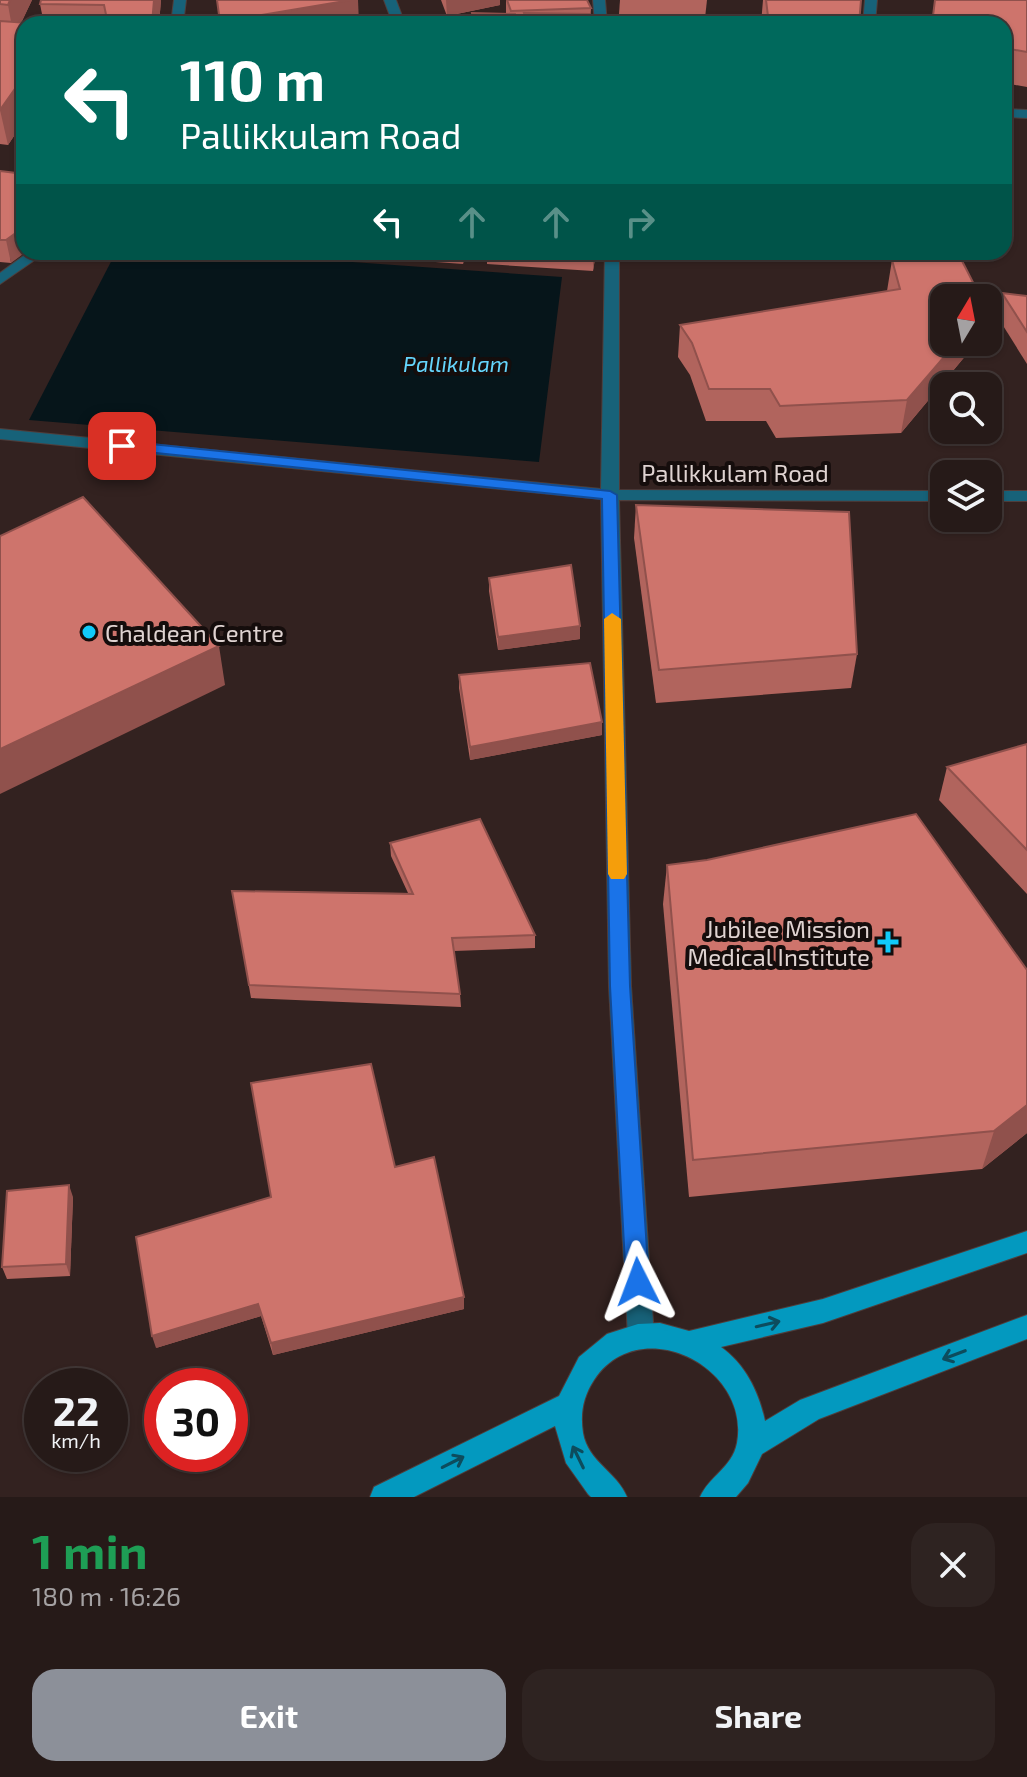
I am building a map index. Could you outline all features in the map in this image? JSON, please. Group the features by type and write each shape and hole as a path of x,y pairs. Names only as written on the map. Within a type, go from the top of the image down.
{"main road":[{"path":"692,1342 823,1311 1027,1242"},
{"path":"750,1446 810,1409 1027,1327"},
{"path":"613,1497 594,1484 577,1460 567,1433 568,1405 577,1379 594,1359 615,1344 641,1337 668,1336 692,1342 714,1356 739,1385 751,1421 750,1446 741,1470 726,1490 714,1497"},
{"path":"384,1497 568,1405"}],"street":[{"path":"0,280 28,260"},
{"path":"612,260 610,495 620,986 641,1337"},
{"name":"Pallikkulam Road","path":"0,434 610,495 930,496"},
{"path":"1002,496 1027,496"}],"water":[{"name":"Pallikulam","path":"112,260 324,260 562,277 539,462 29,420"}],"building":[{"path":"0,0 10,0 8,5 0,4"},
{"path":"41,0 154,0 153,16 106,16 104,5 40,4"},
{"path":"217,0 351,0 256,16 219,16"},
{"path":"507,0 587,0 591,8 511,11"},
{"path":"766,0 861,0 860,16 768,16"},
{"path":"935,0 1027,0 1027,52 1012,49 1012,16 933,16"},
{"path":"472,13 516,16 473,16"},
{"path":"524,13 589,14 589,16 525,16"},
{"path":"0,21 16,22 16,87 0,110"},
{"path":"0,171 16,173 16,233 6,240 0,240"},
{"path":"892,260 962,260 974,284 930,284 930,356 945,356 907,400 780,406 770,389 709,389 692,343 680,325 900,289"},
{"path":"1002,293 1027,296 1027,332"},
{"name":"Chaldean Centre","path":"83,497 219,646 0,749 0,536"},
{"path":"636,505 849,512 857,654 659,670"},
{"path":"571,565 580,626 498,637 489,578"},
{"path":"590,663 602,722 470,747 459,675"},
{"path":"1027,744 1027,850 947,767"},
{"path":"916,814 1027,970 1027,1105 994,1131 693,1160 667,865 707,860"},
{"path":"480,819 535,935 452,938 460,994 249,985 232,891 413,894 390,843"},
{"path":"371,1064 395,1167 434,1157 464,1297 271,1343 258,1304 152,1336 136,1237 271,1197 251,1083"},
{"path":"69,1185 66,1264 2,1267 7,1191"}],"slow traffic":[{"path":"612,619 617,874"}],"place":[{"name":"Chaldean Centre","path":"89,632"},
{"name":"Jubilee Mission Medical Institute","path":"888,942"}],"route":[{"path":"122,446 610,495 620,986 638,1282"}]}
